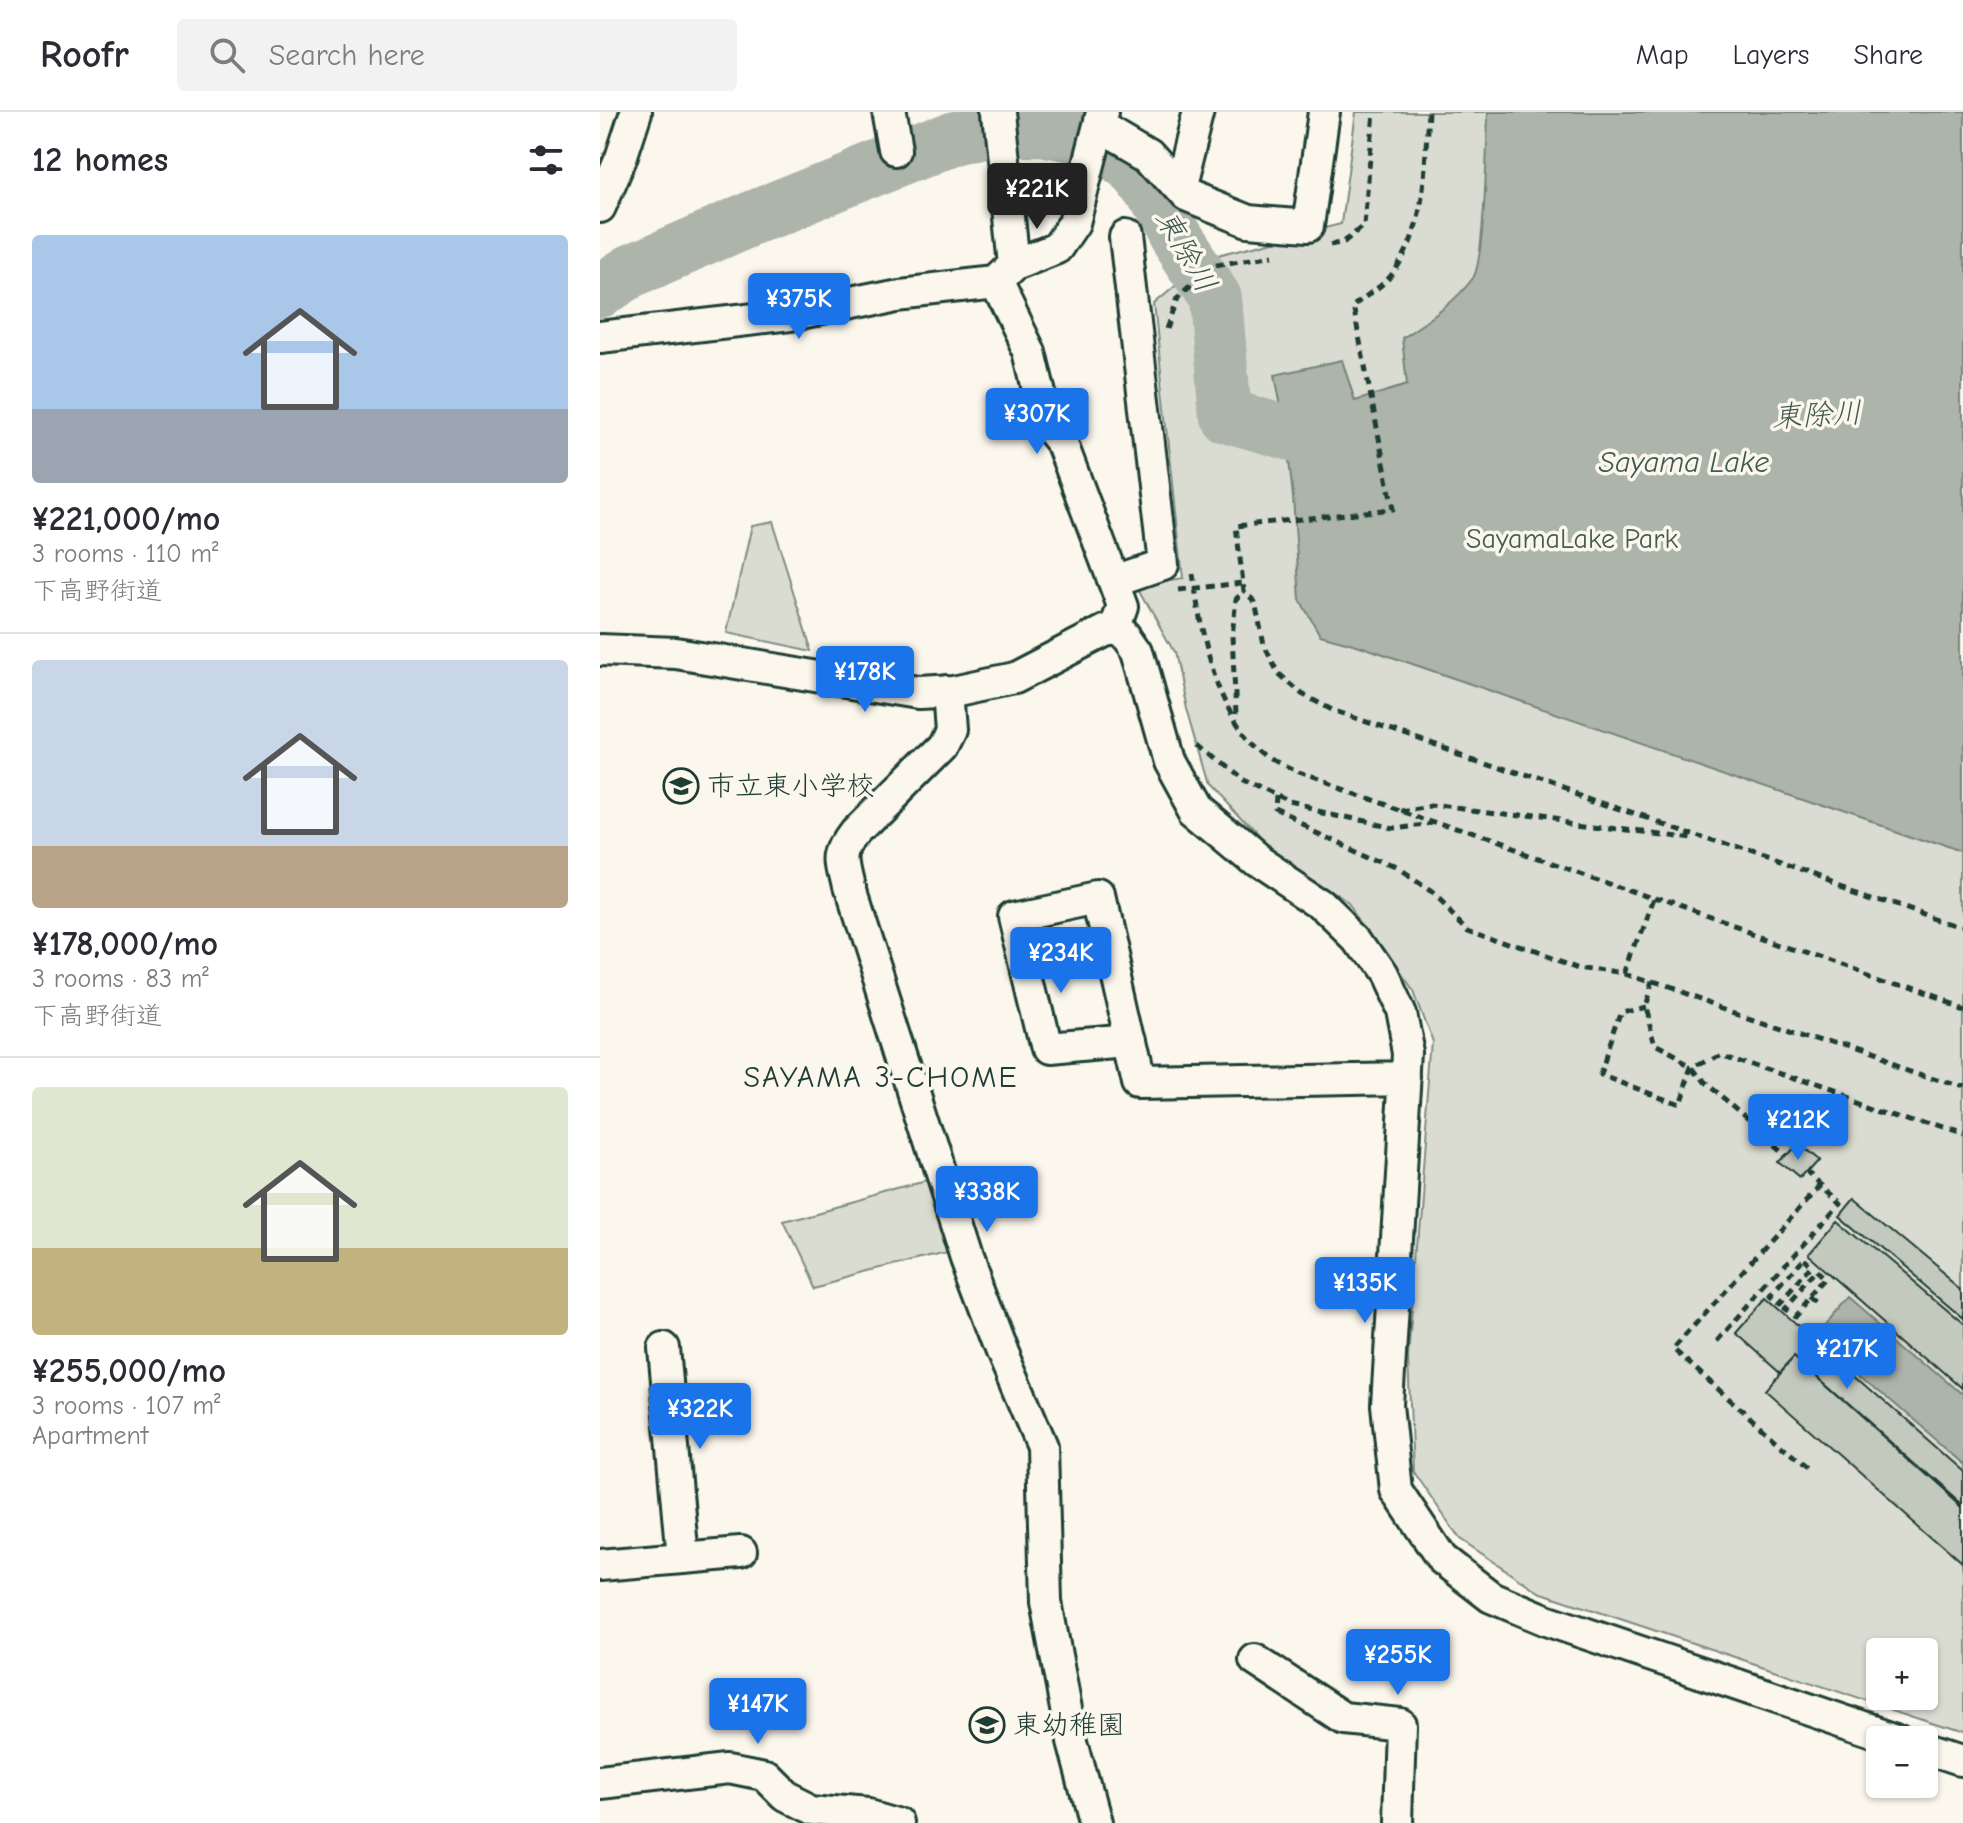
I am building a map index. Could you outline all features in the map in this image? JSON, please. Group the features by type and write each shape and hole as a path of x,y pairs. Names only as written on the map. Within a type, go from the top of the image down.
{"street":[{"path":"600,207 636,112"},
{"path":"889,112 896,151"},
{"path":"1179,188 1198,112"},
{"path":"600,337 790,315 1005,274 1057,248 1074,223 1097,132 1148,154 1186,196 1248,221 1308,226 1324,112"},
{"path":"998,117 1005,274 1030,352 1048,427 1062,444 1123,606 1115,629"},
{"path":"1114,581 1163,564 1125,237"},
{"path":"600,650 676,653 918,693 947,691 1014,678 1105,631 1115,629 1126,634 1138,651 1169,761 1196,810 1257,861 1323,905 1358,939 1382,974 1400,1013 1408,1055 1387,1405 1396,1490 1442,1559 1491,1597 1546,1620 1866,1728"},
{"path":"947,691 950,730 942,746 856,832 844,847 844,863 849,889 966,1257 1042,1446 1046,1602 1072,1741 1094,1823"},
{"path":"1131,1042 1046,1049 1014,916 1098,898 1131,1042 1140,1083 1407,1078"},
{"path":"664,1348 683,1558"},
{"path":"600,1565 741,1553"},
{"path":"1255,1660 1343,1718 1400,1724 1397,1823"},
{"path":"1938,1753 1963,1761"},
{"path":"600,1783 730,1768 764,1775 785,1796 811,1809 868,1814 899,1823"}],"path":[{"path":"1428,112 1421,203 1414,236 1388,278 1353,306 1393,509 1236,526 1244,591 1255,602 1264,645 1278,673 1302,694 1332,710 1963,928"},
{"path":"1177,299 1212,266"},
{"path":"1192,578 1202,640 1212,672 1237,719 1270,759 1298,774 1398,810 1963,1007"},
{"path":"1185,590 1242,583"},
{"path":"1237,719 1232,636 1236,599 1244,591"},
{"path":"1188,738 1241,783 1290,806 1391,828 1435,823"},
{"path":"1276,800 1275,814 1398,869 1430,891 1467,927 1580,967 1627,974 1652,982 1963,1089"},
{"path":"1398,810 1431,804 1701,838"},
{"path":"1627,974 1654,900"},
{"path":"1652,982 1644,1006 1655,1047 1693,1067 1705,1083 1787,1155"},
{"path":"1644,1006 1620,1012 1599,1074 1680,1105 1693,1067 1719,1052 1963,1136"},
{"path":"1806,1173 1846,1208"},
{"path":"1807,1468 1673,1349 1820,1185"},
{"path":"1717,1341 1840,1203"},
{"path":"1800,1288 1781,1304 1772,1296 1805,1259 1814,1267 1800,1288 1786,1309 1796,1316 1829,1279 1820,1271 1800,1288"},
{"path":"1781,1271 1789,1277"},
{"path":"1812,1298 1822,1306"}],"green space":[{"name":"SayamaLake Park","path":"1356,112 1963,112 1963,1733 1894,1710 1938,1710 1938,1638 1866,1638 1866,1701 1539,1592 1460,1539 1413,1471 1408,1358 1433,1044 1413,990 1353,905 1263,845 1208,786 1174,652 1137,585 1183,578 1154,304 1210,257 1341,224"},
{"path":"772,522 813,651 726,633 750,526"},
{"path":"933,1180 955,1250 813,1286 782,1221"}],"water":[{"name":"Sayama Lake","path":"1488,112 1963,112 1963,853 1360,646 1320,635 1300,600 1286,433 1275,375 1342,360 1355,401 1407,385 1402,338 1458,296 1473,278 1477,267 1485,199"},
{"path":"1850,1297 1963,1395 1963,1463 1816,1336"}],"building":[{"path":"1797,1144 1817,1161 1800,1180 1780,1163"},
{"path":"1854,1198 1963,1289 1963,1319 1840,1215"},
{"path":"1838,1220 1963,1325 1963,1389 1809,1254"},
{"path":"1767,1298 1963,1471 1963,1506 1794,1357 1780,1372 1736,1333"},
{"path":"1794,1357 1963,1508 1963,1565 1765,1390"}],"waterway":[{"name":"東除川","path":"600,291 631,271 952,138 986,130 1042,129 1077,136 1115,153 1135,169 1150,189 1175,237 1215,298 1225,415 1316,441 1359,438"}],"place":[{"name":"市立東小学校","path":"681,786"},
{"name":"東幼稚園","path":"987,1725"}],"district":[{"name":"SAYAMA 3-CHOME","path":"881,1077"}]}
